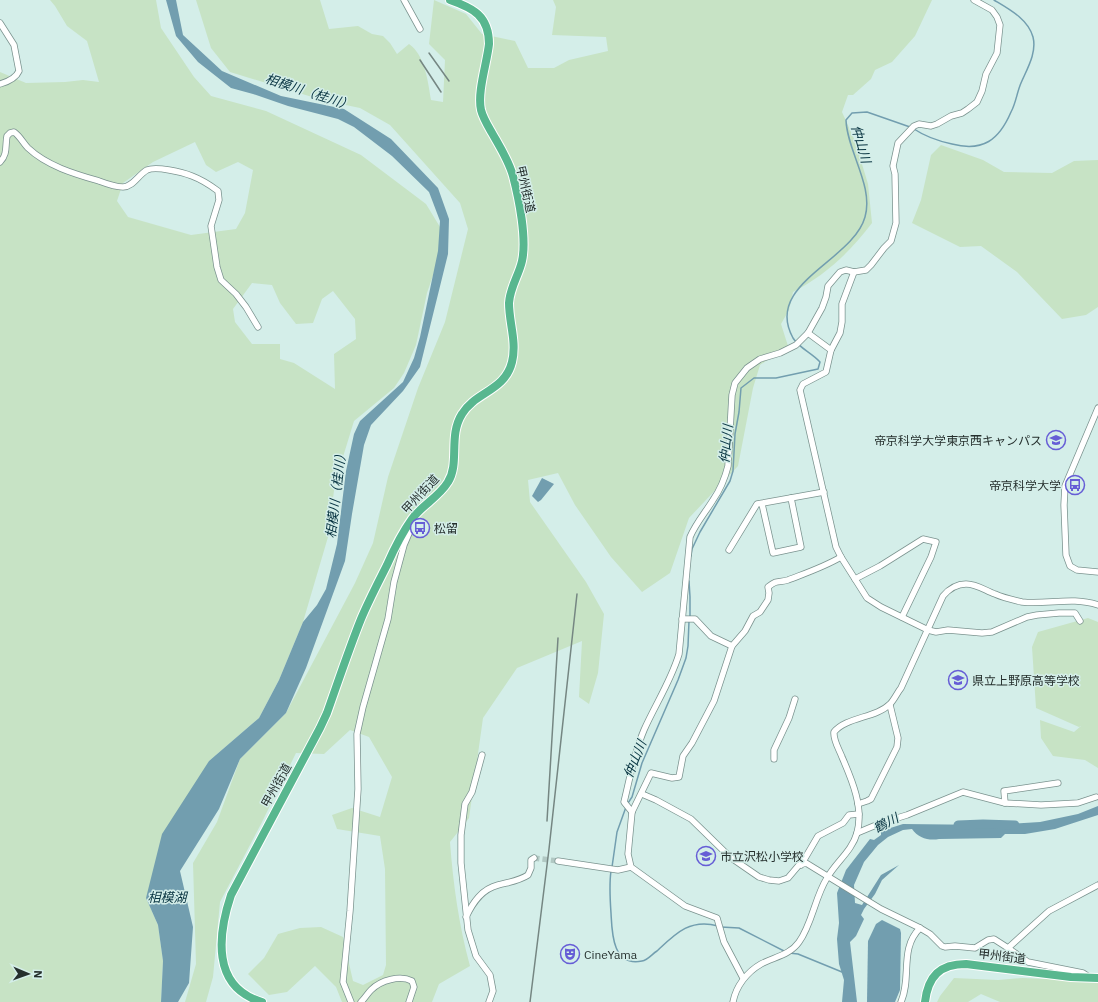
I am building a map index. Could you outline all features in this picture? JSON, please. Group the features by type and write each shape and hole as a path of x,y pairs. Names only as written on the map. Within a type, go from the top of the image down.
{"highway":[{"name":"甲州街道","path":"262,1002 253,999 239,990 229,978 226,970 222,956 222,924 231,895 320,728 327,713 361,620 398,542 411,520 448,482 453,469 454,434 462,413 473,402 498,386 505,378 512,364 514,343 509,304 512,286 522,264 524,254 524,233 513,175 505,154 485,121 481,111 480,94 489,44 487,28 484,21 473,10 450,0"},
{"name":"甲州街道","path":"925,1002 930,983 934,977 942,969 952,964 966,964 1094,978"}],"street":[{"path":"404,0 420,29"},
{"path":"632,812 624,802 638,746 676,666 680,647 690,537 697,522 714,500 728,466 732,395 735,383 747,368 760,359 780,353 796,345 808,333 822,308 828,286 840,272 846,270 854,272 866,270 891,240 895,231 896,200 895,174 893,166 894,154 898,142 907,131 914,126 919,124 931,126 937,124 951,116 962,113 977,102 982,91 986,74 997,53 1000,25 997,17 992,10 974,0"},
{"path":"0,23 14,45 19,71 14,78 0,84"},
{"path":"0,162 5,156 6,136 14,132 28,148 53,165 77,175 113,186 122,188 129,186 142,173 148,170 158,169 192,176 212,186 218,191 219,200 211,226 217,267 221,280 246,306 258,327"},
{"path":"854,272 842,304 842,322 840,333 831,350 826,372 803,384 800,390 836,547 841,558 867,598 881,607 928,630 936,632 948,630 982,633 992,632 1027,617 1059,613 1076,613 1080,621"},
{"path":"808,333 831,350"},
{"path":"1098,408 1065,486 1064,505 1066,555 1070,566 1077,570 1098,572"},
{"path":"729,550 757,504 824,492"},
{"path":"762,504 773,553 801,547 792,498"},
{"path":"350,1002 343,982 350,911 358,790 357,734 363,707 388,619 394,582 404,545 413,524 411,520"},
{"path":"855,579 880,566 923,539 936,542 931,557 902,617"},
{"path":"743,978 724,942 717,918 685,906 631,867 628,854 632,812 652,773 672,778 679,777 685,754 714,701 732,646 745,631 753,616 760,612 768,600 770,593 768,587 775,581 784,581 827,565 841,558"},
{"path":"733,1002 736,990 743,978 761,964 782,956 796,946 802,937 827,877 849,849 857,833 859,814 858,804 850,776 834,739 834,732 840,726 881,711 890,705 901,688 943,596 950,588 965,584 976,586 996,595 1023,602 1073,600 1098,605"},
{"path":"682,619 695,619 711,636 732,646"},
{"path":"774,759 774,750 789,718 795,699"},
{"path":"858,804 871,799 897,747 898,738 890,705"},
{"path":"482,755 472,792 465,804 461,835 461,863 466,919 473,949 476,956 490,975 493,991 489,1002"},
{"path":"1005,803 1004,791 1058,783"},
{"path":"857,833 881,823 907,815 963,792 1005,803 1041,805 1078,802 1096,797"},
{"path":"642,794 692,819 704,833 730,857 759,877 779,881 788,878 801,864 818,836 844,823 849,815 859,814"},
{"path":"466,919 476,900 488,889 515,881 528,875 531,860 534,858"},
{"path":"558,861 618,870 631,867"},
{"path":"801,864 806,864 880,909 920,928 930,934 942,946 975,948 991,938 999,941 1028,962 1083,973 1094,978"},
{"path":"1008,948 1049,911 1098,885"},
{"path":"901,1002 906,986 908,948 915,933 920,928"},
{"path":"361,1002 372,989 393,979 406,978 412,981 414,987 409,1002"}],"green space":[{"path":"50,0 156,0 161,28 194,77 211,96 266,111 361,155 426,204 440,227 441,252 427,293 416,345 404,373 394,388 354,421 335,483 328,537 303,622 279,680 259,718 209,761 146,898 158,925 163,961 161,1002 0,1002 0,72 26,83 83,80 99,82 87,41 67,26","holes":["195,142 206,165 216,172 238,162 253,170 245,213 236,229 191,235 128,217 117,201 123,183 153,162","252,283 272,285 280,303 296,324 313,323 322,299 333,291 355,319 356,339 334,354 335,389 294,363 280,359 280,344 252,344 235,322 233,309"]},
{"path":"196,0 320,0 329,29 358,26 372,34 383,36 390,43 397,54 409,44 419,55 425,69 431,100 443,102 445,60 429,44 434,0 466,14 482,34 515,41 528,68 554,68 569,60 608,51 606,37 552,35 556,7 553,0 932,0 915,36 892,62 875,70 871,79 853,95 848,95 842,112 855,141 868,184 872,223 855,244 837,262 816,278 793,292 789,310 781,324 788,346 760,365 753,388 738,466 689,518 670,573 642,592 611,557 575,505 558,473 528,480 530,502 586,582 604,614 598,673 589,704 579,697 582,641 517,668 483,718 469,818 450,842 457,904 470,966 439,984 432,1002 342,1002 336,987 315,966 287,992 269,995 248,974 264,958 278,934 300,928 321,927 343,937 353,981 363,985 383,975 386,965 385,869 380,836 337,829 332,815 352,808 380,817 392,777 369,737 350,730 324,754 296,753 220,902 213,977 206,1002 185,1002 196,964 193,863 217,822 240,759 286,713 355,583 373,543 388,477 418,388 445,322 468,229 460,203 390,125 360,108 322,100 230,72 211,48"},
{"path":"941,145 983,160 1004,172 1052,173 1074,161 1098,160 1098,307 1086,315 1062,319 1017,272 981,246 960,247 912,223 921,200 931,155"},
{"path":"1088,618 1098,622 1098,768 1085,760 1053,756 1041,738 1040,720 1074,732 1081,726 1079,727 1036,708 1032,647 1038,632"},
{"path":"954,978 998,980 1022,978 1098,981 1098,1002 1000,1002 981,994 968,1002 937,1002"}],"water":[{"name":"相模湖","path":"166,0 176,0 183,35 222,71 281,96 344,109 391,139 438,188 449,219 448,254 420,367 403,391 371,425 364,445 345,561 306,668 286,713 240,759 219,809 180,871 193,927 189,983 178,1002 161,1002 163,961 158,925 146,898 162,834 209,761 259,718 279,680 303,622 317,605 326,589 337,544 346,471 354,434 360,421 403,382 414,358 420,337 438,251 440,221 429,192 392,156 354,127 338,119 288,106 231,88 198,62 176,36"},
{"path":"542,478 554,484 538,502 532,496"},
{"path":"1098,806 1098,815 1055,829 1025,834 1005,834 1001,838 931,840 917,835 912,829 903,830 888,837 878,845 864,862 854,885 855,903 862,905 881,875 899,865 882,880 875,894 861,915 864,919 856,936 850,942 857,1002 842,1002 844,980 839,964 837,939 839,923 837,893 846,870 870,839 874,840 881,835 881,831 903,824 992,825 1040,822 1078,814"},
{"path":"882,920 900,929 900,990 895,1002 867,1002 868,941 876,924"}],"waterway":[{"name":"仲山川","path":"914,129 942,142 963,146 973,146 989,142 1001,130 1006,122 1013,109 1020,86 1031,61 1034,43 1031,31 1027,25 1012,11 994,0"},
{"name":"仲山川","path":"691,556 692,549 700,532 730,481 733,471 735,434 741,388 754,378 776,378 818,369 820,362 796,342 793,338 787,319 790,302 799,288 844,247 857,233 865,217 867,205 866,193 847,132 846,120 852,113 867,112 910,127"},
{"name":"仲山川","path":"689,581 690,617"},
{"name":"仲山川","path":"628,803 632,797 642,763 686,658 689,621"},
{"name":"仲山川","path":"612,867 617,832 626,807"},
{"name":"鶴川","path":"958,825 1015,825"},
{"name":"仲山川","path":"611,871 610,897 613,938 619,953 625,959 642,961 657,951 670,939 691,926 699,924 718,926"},
{"name":"仲山川","path":"721,927 739,928 786,952"},
{"name":"仲山川","path":"789,953 798,954 842,972"}],"tunnel":[{"path":"534,858 558,861"}],"railway":[{"path":"429,53 449,81"},
{"path":"420,60 441,92"},
{"path":"530,1002 549,849 577,594"},
{"path":"547,821 558,638"}],"place":[{"name":"帝京科学大学東京西キャンパス","path":"1056,440"},
{"name":"帝京科学大学","path":"1075,485"},
{"name":"松留","path":"420,528"},
{"name":"県立上野原高等学校","path":"958,680"},
{"name":"市立沢松小学校","path":"706,856"},
{"name":"CineYama","path":"570,954"}],"water label":[{"name":"相模川（桂川）","path":"309,92"},
{"name":"相模川（桂川）","path":"336,493"}]}
